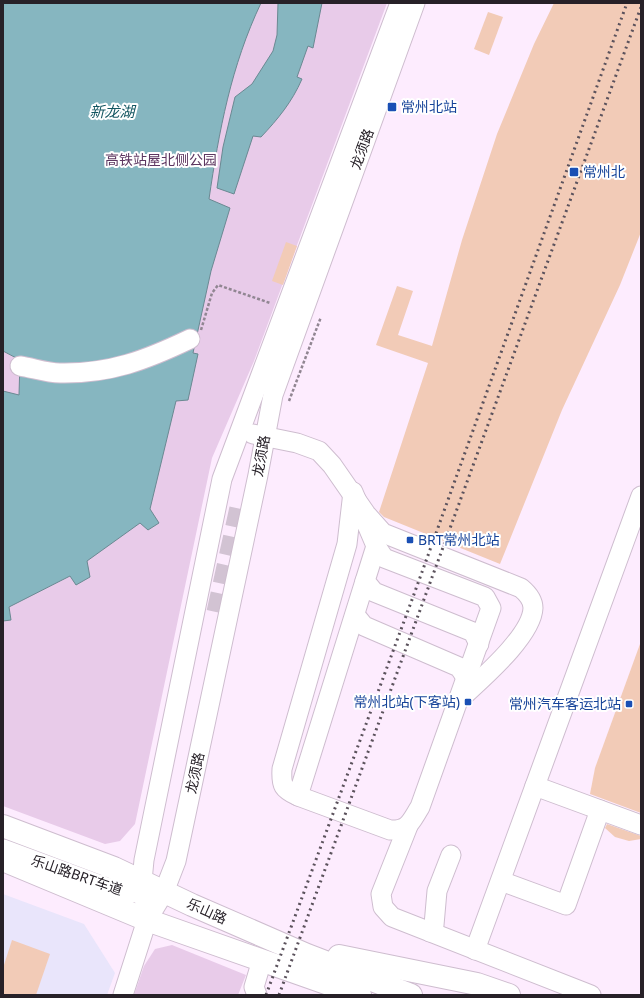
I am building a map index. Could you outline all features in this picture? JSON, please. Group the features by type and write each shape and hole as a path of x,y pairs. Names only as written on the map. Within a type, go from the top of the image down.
{"main road":[{"name":"乐山路","path":"3,826 146,885 307,955 411,995"},
{"name":"乐山路","path":"3,860 148,920 360,995"},
{"path":"249,930 347,958 477,984 509,995"}],"street":[{"name":"龙须路","path":"123,995 148,920 146,885 148,841 222,479 400,3"},
{"name":"龙须路","path":"146,885 178,851 258,475 264,436 273,395 414,3"},
{"path":"20,366 59,373 105,371 149,359 193,337"},
{"path":"240,431 297,443 318,450 332,465 353,492 366,514 383,533 520,588 529,595 533,608 528,626 506,655 460,699"},
{"path":"353,492 381,567 482,605 488,617 460,699 420,807 408,826 381,894 383,907 392,917 591,995"},
{"path":"353,492 347,544 282,769 282,782 286,790 298,796 390,830 400,831 408,826"},
{"path":"476,950 641,496"},
{"path":"298,796 375,551"},
{"path":"364,586 374,592 472,632 477,648"},
{"path":"146,885 165,854 216,612"},
{"path":"355,615 364,626 459,667 467,679"},
{"path":"535,786 641,825"},
{"path":"501,881 566,905 600,810"},
{"name":"乐山路BRT车道","path":"3,839 104,875 146,885"},
{"name":"乐山路BRT车道","path":"3,849 104,886 125,892 138,893 146,885"},
{"path":"430,932 434,925 437,891 451,856"},
{"path":"257,995 254,987 262,960"}],"path":[{"path":"193,337 201,329 212,293 218,285 270,303"},
{"path":"289,401 321,317"}],"shaded area":[{"path":"3,894 84,924 115,973 107,995 3,995"}],"green space":[{"name":"高铁站屋北侧公园","path":"3,3 387,3 254,361 212,458 135,824 120,841 105,844 3,806"},
{"path":"172,945 246,975 238,995 134,995 144,966 155,949"}],"water":[{"name":"新龙湖","path":"3,3 261,3 234,75 217,149 209,199 230,208 211,271 193,353 198,354 188,400 176,401 150,509 159,523 148,530 140,523 87,561 90,577 76,585 70,576 9,607 11,620 3,621 3,391 19,395 20,360 3,351"},
{"path":"278,3 322,3 313,48 308,46 297,77 302,79 289,103 261,137 253,136 234,194 217,188 223,147 235,97 252,84 273,51 277,35"}],"building":[{"path":"554,3 641,3 641,232 620,285 562,410 500,564 384,517 379,512 428,363 376,345 397,286 413,291 398,335 432,346 462,240 497,134 534,44"},
{"path":"488,12 503,17 489,55 474,49"},
{"path":"286,242 297,246 283,285 272,281"},
{"name":"常州汽车客运北站","path":"640,644 641,813 590,794 595,768"},
{"path":"607,824 641,836 641,839 629,841 615,837 605,828"},
{"path":"12,940 50,954 36,995 3,995 3,968"}],"tunnel":[{"path":"216,612 240,503"}],"railway":[{"path":"266,995 413,597 627,3"},
{"path":"279,995 641,7"}],"place":[{"name":"常州北站","path":"392,107"},
{"name":"常州北","path":"574,172"},
{"name":"BRT常州北站","path":"410,540"},
{"name":"常州北站(下客站)","path":"468,702"},
{"name":"常州汽车客运北站","path":"629,704"}]}
